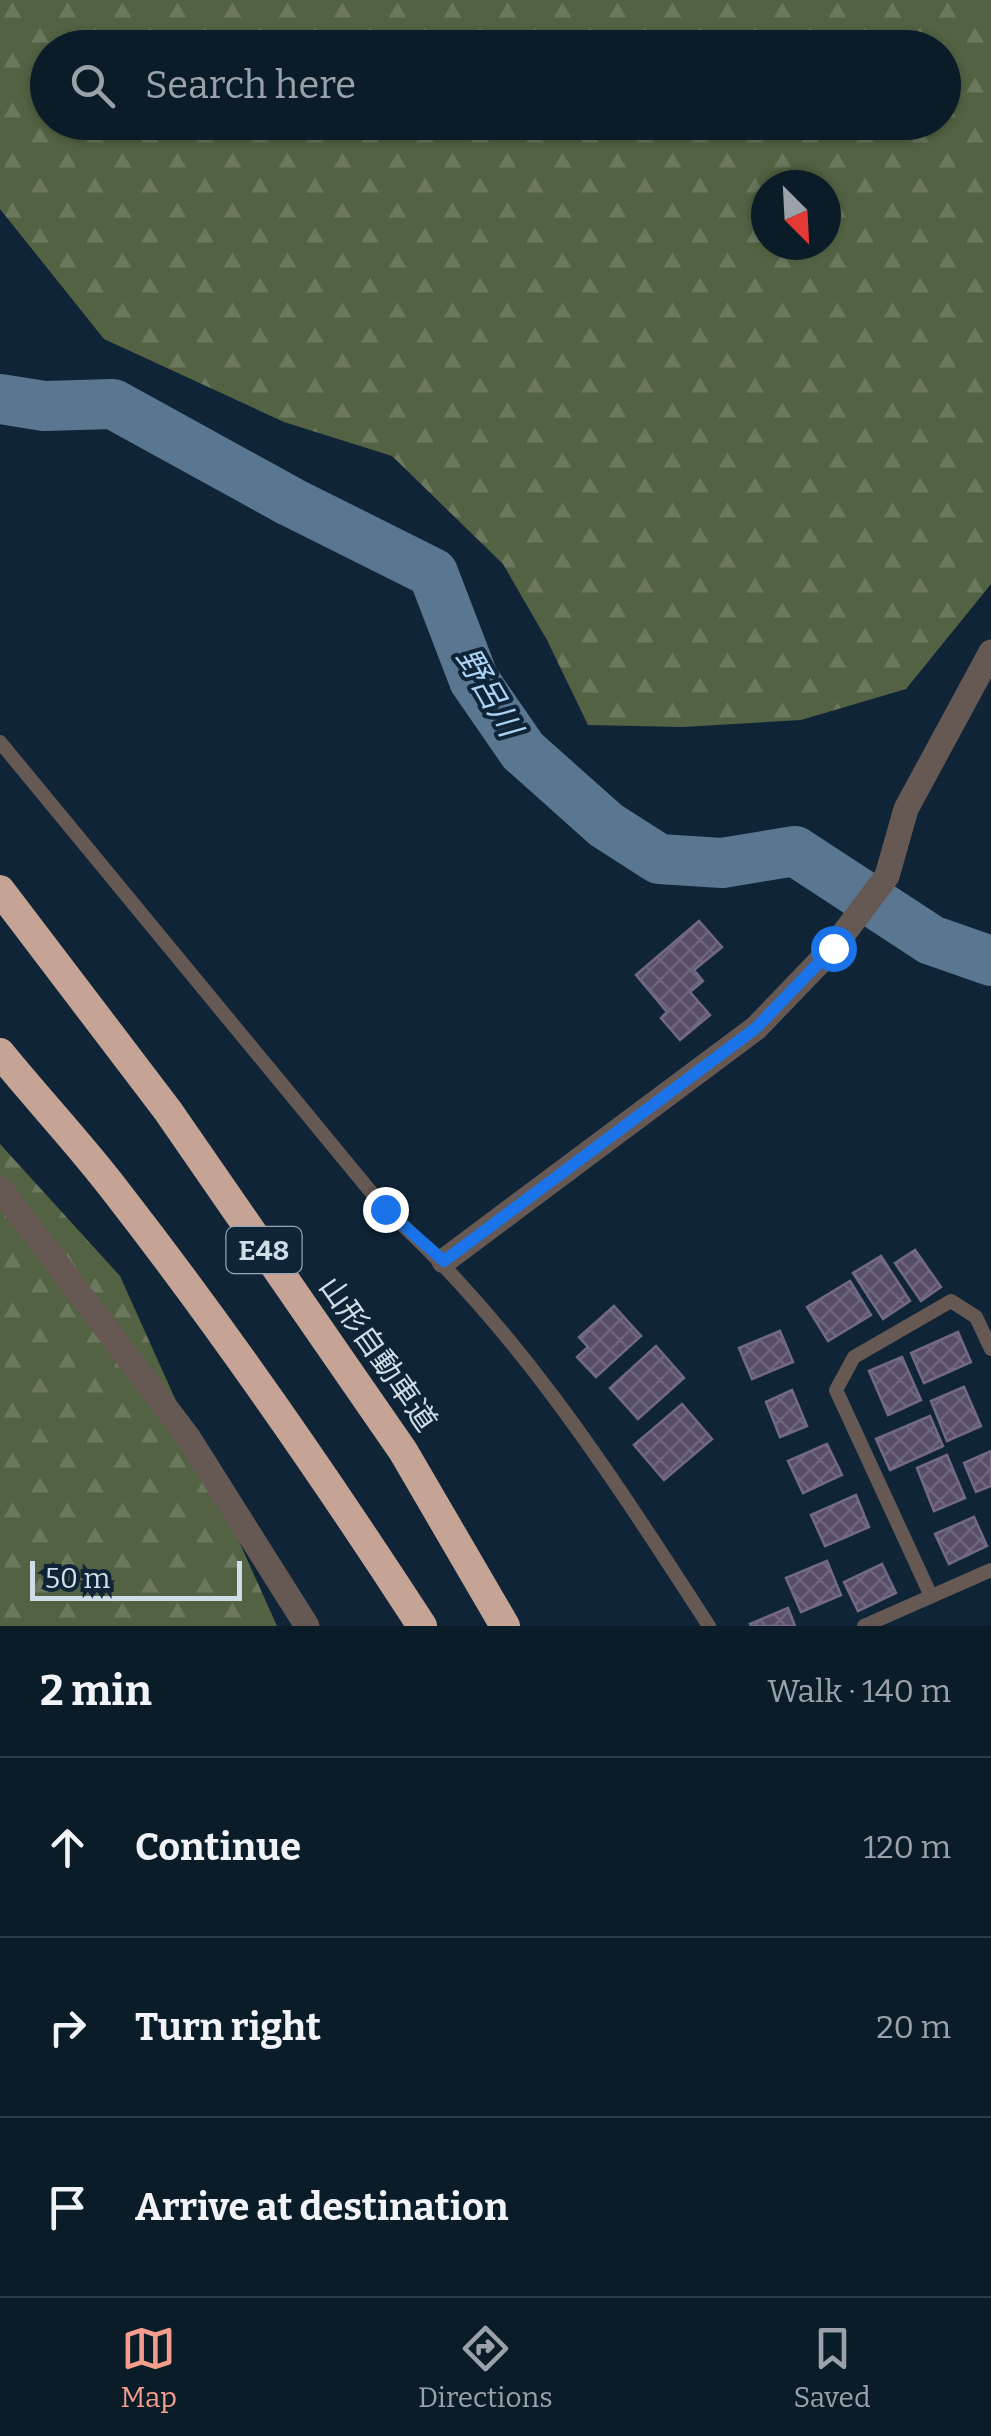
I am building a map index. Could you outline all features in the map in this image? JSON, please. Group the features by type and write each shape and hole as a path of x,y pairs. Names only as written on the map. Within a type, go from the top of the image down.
{"highway":[{"name":"山形自動車道","path":"0,890 168,1111 403,1451 505,1626"},
{"name":"E48","path":"0,1053 116,1191 223,1333 422,1626"}],"street":[{"path":"444,1261 756,1028 833,948 886,876 906,809 991,652"},
{"path":"0,1188 188,1437 306,1626"}],"lane":[{"path":"0,742 385,1209 444,1261 600,1456 709,1626"},
{"path":"931,1596 836,1390 854,1357 950,1302 976,1316 991,1350"},
{"path":"864,1626 991,1570"}],"green space":[{"path":"0,0 991,0 991,584 906,689 801,720 683,727 588,725 547,640 503,564 392,456 284,422 104,339 0,209"},
{"path":"0,1144 120,1276 277,1626 0,1626"}],"building":[{"path":"699,921 722,947 694,970 703,981 690,992 710,1015 680,1040 661,1018 667,1012 636,975"},
{"path":"915,1250 941,1287 921,1301 895,1263"},
{"path":"881,1256 910,1301 883,1319 853,1273"},
{"path":"850,1281 871,1315 828,1341 807,1307"},
{"path":"614,1306 641,1336 596,1377 577,1357 588,1347 579,1337"},
{"path":"780,1331 793,1362 752,1379 739,1348"},
{"path":"958,1332 971,1362 924,1383 911,1353"},
{"path":"656,1346 684,1378 638,1419 610,1388"},
{"path":"902,1357 921,1400 888,1415 869,1371"},
{"path":"964,1387 981,1426 947,1441 931,1401"},
{"path":"792,1390 807,1426 780,1437 766,1402"},
{"path":"682,1404 712,1439 664,1480 634,1445"},
{"path":"930,1416 943,1446 890,1470 876,1439"},
{"path":"827,1444 842,1475 803,1493 788,1461"},
{"path":"991,1451 991,1486 976,1492 964,1463"},
{"path":"947,1455 965,1498 934,1511 917,1468"},
{"path":"856,1495 869,1527 825,1546 811,1515"},
{"path":"974,1517 987,1546 949,1564 935,1534"},
{"path":"827,1561 841,1595 801,1612 786,1578"},
{"path":"882,1564 896,1593 858,1611 844,1582"},
{"path":"788,1608 795,1626 750,1624"}],"waterway":[{"name":"野呂川","path":"0,399 44,406 113,404 291,502 433,573 474,680 523,751 606,825 659,859 722,863 795,851 931,940 991,961"}],"route":[{"path":"385,1209 444,1261 756,1028 833,948"}]}
